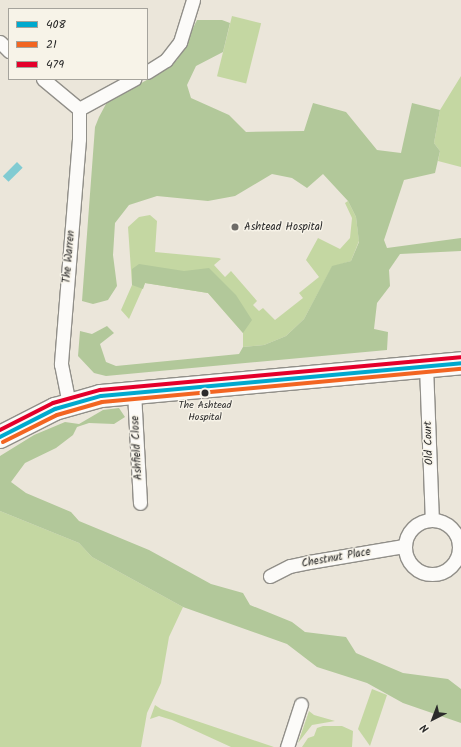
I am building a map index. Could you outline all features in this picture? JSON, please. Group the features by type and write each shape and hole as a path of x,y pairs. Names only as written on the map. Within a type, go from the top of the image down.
{"highway":[{"path":"0,436 41,414 69,404 134,392 461,363"}],"street":[{"path":"148,71 166,60 180,42 194,0"},
{"path":"0,42 8,50"},
{"path":"44,80 79,109 132,80"},
{"name":"The Warren","path":"69,404 61,364 79,139 79,109"},
{"name":"Old Court","path":"426,366 432,519"},
{"name":"Ashfield Close","path":"134,392 140,503"},
{"path":"432,519 446,523 457,533 460,548 456,562 446,572 432,575 417,571 408,560 404,546 408,533 418,523 432,519"},
{"name":"Chestnut Place","path":"270,576 290,566 404,546"},
{"path":"287,747 301,704"}],"green space":[{"path":"232,16 261,23 246,83 217,76"},
{"path":"197,20 222,20 230,23 223,52 196,66 187,85 191,98 229,115 246,132 304,131 313,103 346,112 377,150 401,153 412,103 440,110 434,143 440,151 435,173 404,180 384,240 387,248 461,238 461,251 400,254 389,270 390,286 377,303 374,329 388,332 387,350 106,376 94,373 78,356 80,331 92,334 107,326 114,333 100,344 106,362 116,366 239,354 243,347 264,345 286,336 304,319 332,266 351,261 359,242 356,217 348,201 323,174 307,188 292,178 272,174 235,196 208,201 157,196 129,205 115,223 113,255 117,286 108,300 93,304 82,301 95,127 107,102 148,80 177,60"},
{"path":"461,76 461,167 438,161 440,151 434,143 440,110"},
{"path":"348,201 356,217 359,241 351,261 332,267 304,319 286,336 264,345 243,347 243,333 208,293 145,283 129,319 121,310 132,285 128,227 139,217 150,215 157,221 155,252 221,259 214,265 225,277 231,271 257,301 253,305 259,311 263,308 275,320 303,298 299,293 319,277 306,260 318,238 340,249 350,238 352,218 345,203"},
{"path":"139,264 184,271 209,268 236,295 252,320 243,333 208,293 145,283 143,289 132,285 132,269"},
{"path":"119,408 125,417 114,424 89,423 77,427 73,435 56,448 25,463 11,482 26,493 71,512 79,521 149,550 211,584 243,593 250,605 292,622 305,632 346,637 356,653 403,673 448,679 461,689 461,723 403,703 367,683 317,667 287,644 183,607 92,557 79,543 0,511 0,456 34,435 65,422 79,424 103,410"},
{"path":"0,511 79,543 92,557 183,607 169,637 161,683 147,713 141,747 0,747"},
{"path":"372,689 387,695 370,746 358,729"},
{"path":"155,705 161,709 274,747 231,747 172,720 159,716 150,719"},
{"path":"309,711 314,715 335,721 312,725 298,743"},
{"path":"323,726 342,726 353,731 352,747 302,747 308,738 314,736 317,728"}],"water":[{"path":"17,162 23,168 9,182 3,176"}],"transit line":[{"name":"479","path":"0,430 53,403 100,390 460,357"},
{"name":"408","path":"0,437 55,409 101,396 461,363"},
{"name":"21","path":"3,442 57,415 102,402 461,369"}],"place":[{"name":"Ashtead Hospital","path":"235,227"},
{"name":"The Ashtead Hospital","path":"205,393"}]}
